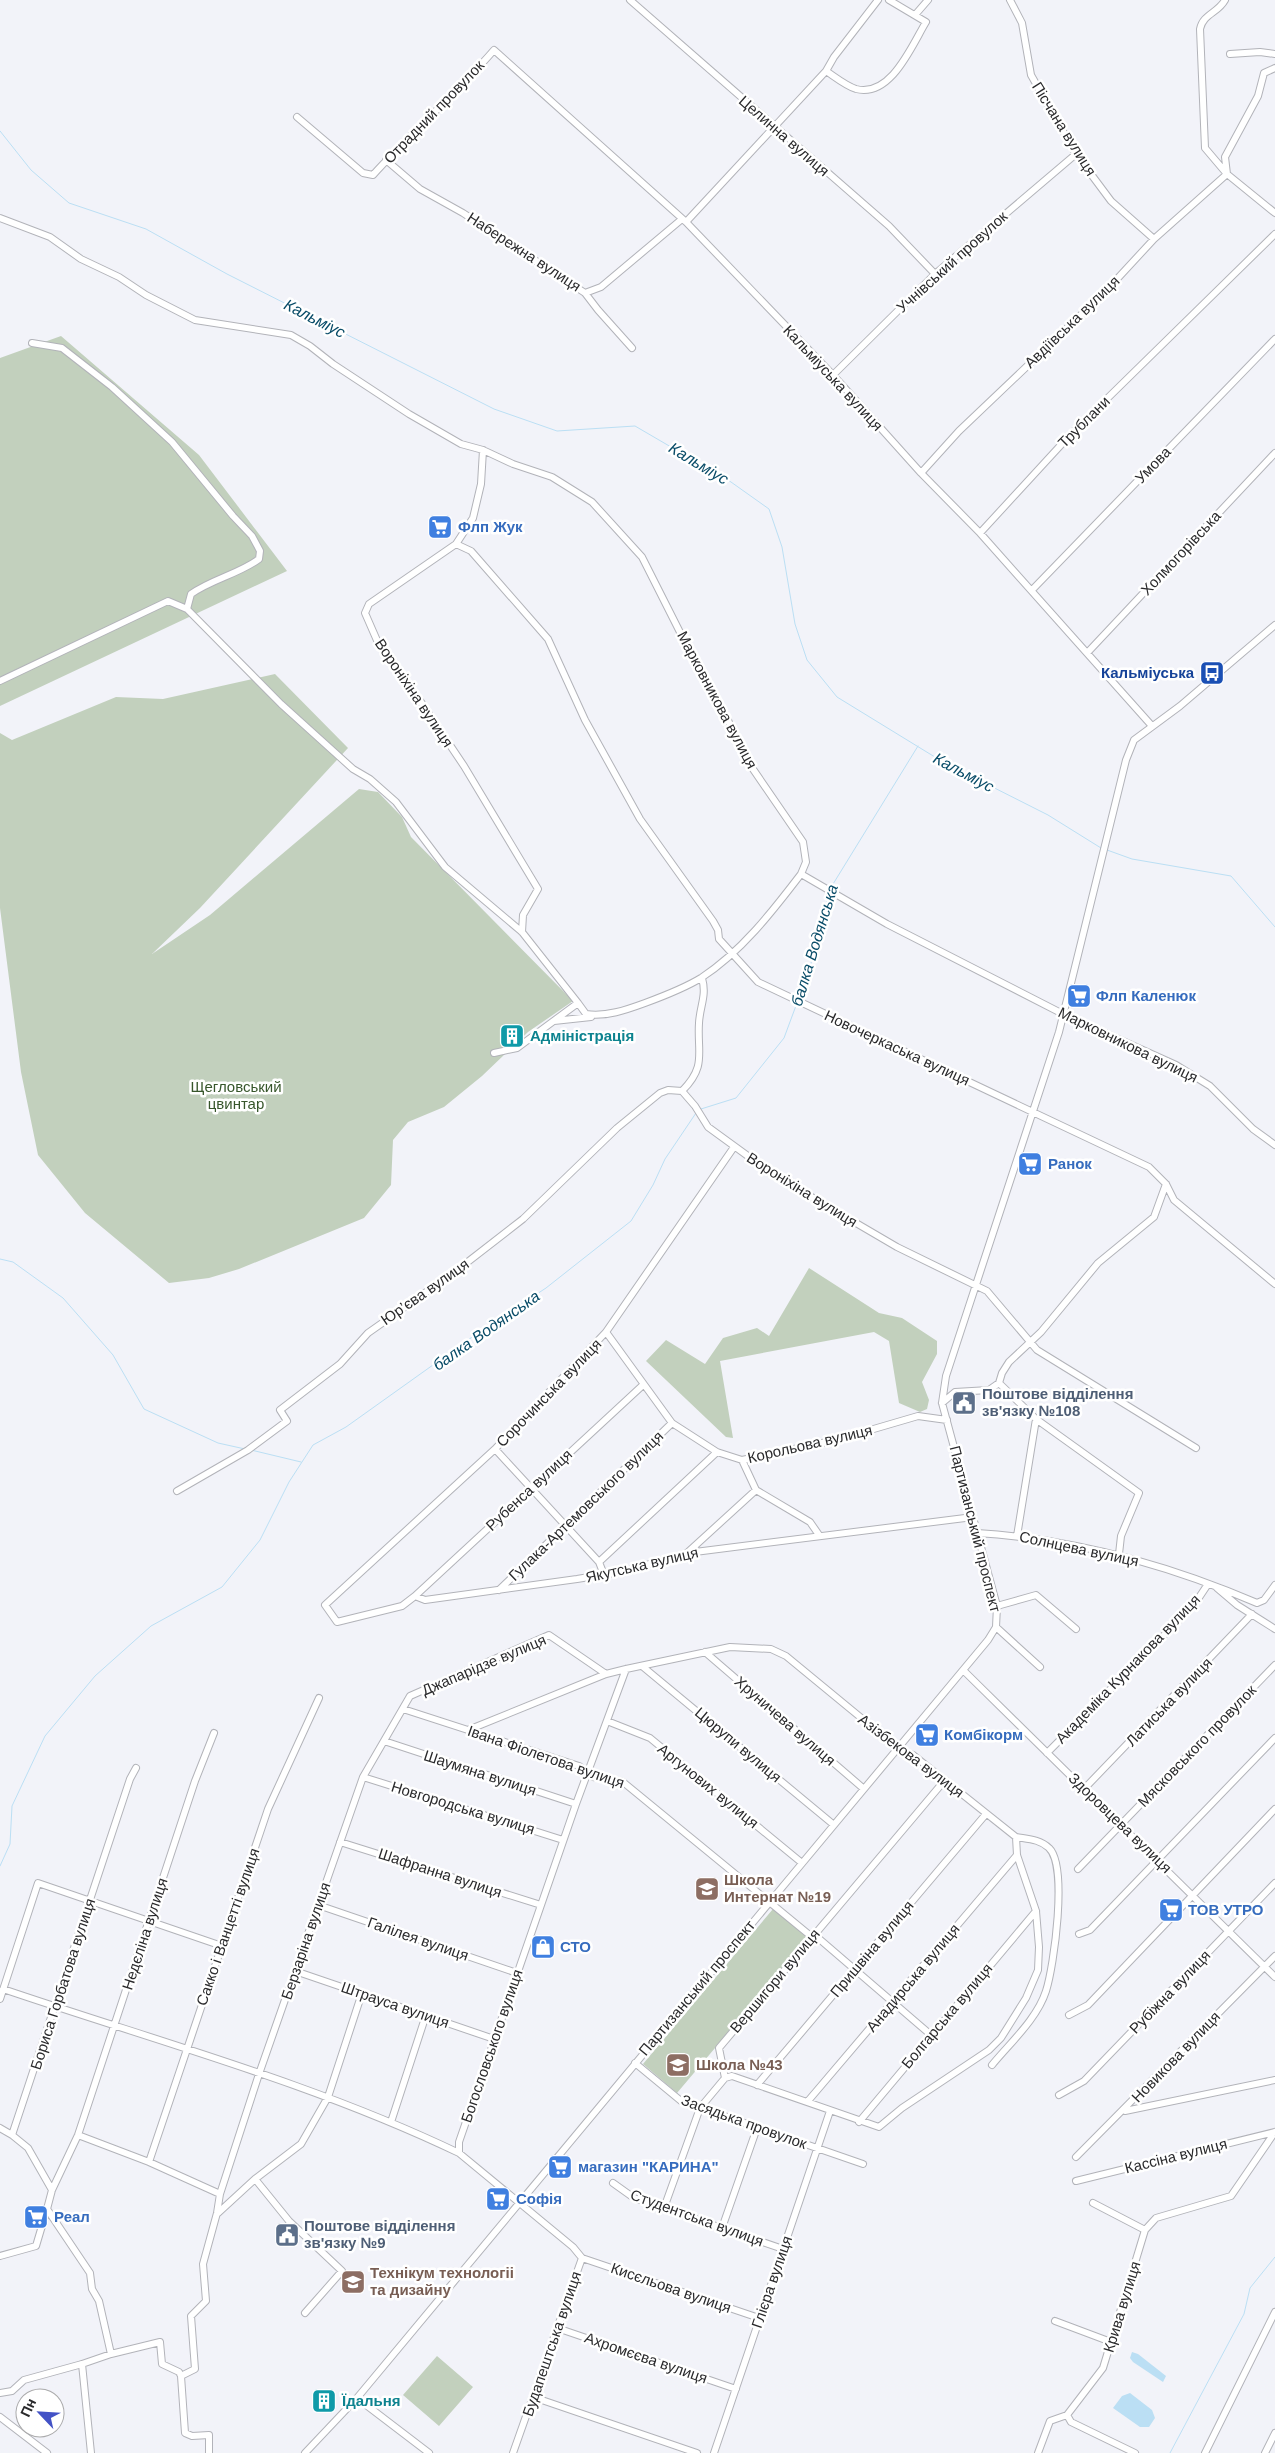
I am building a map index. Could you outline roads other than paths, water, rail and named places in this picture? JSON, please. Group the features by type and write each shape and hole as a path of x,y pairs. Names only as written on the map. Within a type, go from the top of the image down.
{"street":[{"name":"Целинна вулиця","path":"630,0 889,226 935,274"},
{"name":"Набережна вулиця","path":"386,160 420,189 464,213 585,292 601,286 684,221 826,71 834,57 878,0"},
{"path":"826,71 855,89 867,90 896,75 926,22 889,0"},
{"name":"Пiсчана вулиця","path":"1009,0 1022,23 1031,75 1076,154 1111,201 1154,239"},
{"path":"1225,0 1216,11 1206,17 1200,29 1205,148 1227,174 1275,213"},
{"path":"915,15 929,1"},
{"name":"Отрадний провулок","path":"296,118 363,173 373,175 408,136 470,78 494,50"},
{"name":"Кальміуська вулиця","path":"494,50 684,221 833,375 920,473 980,533 1152,726"},
{"path":"1230,54 1260,52 1275,54"},
{"path":"1227,174 1225,157 1258,96 1264,73 1275,68"},
{"name":"Учнівський провулок","path":"833,375 935,274 1076,154"},
{"name":"Авдіївська вулиця","path":"920,473 959,431 1105,292 1154,239 1227,174"},
{"name":"Марковникова вулиця","path":"0,218 50,237 81,259 119,277 146,295 195,320 291,336 310,346 357,380 461,444 472,449 483,450 512,464 552,477 582,494 592,502 642,557 694,660 727,718 744,756 803,842 806,862 800,874 833,891 888,924 1063,1014 1176,1065 1210,1086 1253,1129 1275,1145"},
{"name":"Трублани","path":"980,533 1071,434 1275,234"},
{"path":"585,292 598,310 632,348"},
{"name":"Умова","path":"1032,590 1275,339"},
{"path":"32,343 62,348 112,387 172,442 233,516 252,536 260,551 260,559 250,566 202,586 191,594 187,609"},
{"name":"Вороніхіна вулиця","path":"483,450 481,484 472,518 456,544 369,604 365,613 379,645 421,702 464,766 538,889 523,915 522,932"},
{"name":"Холмогорівська","path":"1088,652 1275,453"},
{"name":"Новочеркаська вулиця","path":"456,544 471,551 548,639 585,720 640,818 718,930 719,939 758,982 1149,1167 1166,1184 1174,1200 1275,1284"},
{"path":"0,681 168,601 187,609 281,704 353,768 370,779 396,802 445,867 522,932 586,1014 600,1016"},
{"name":"Партизанський проспект","path":"305,2453 356,2398 802,1862 899,1749 988,1640 996,1627 997,1606 942,1403 946,1376 1063,1014 1100,859 1126,760 1134,740 1180,706 1275,626"},
{"path":"552,1021 600,1016 679,990 702,978 760,926 800,874"},
{"path":"682,1091 694,1079 701,1057 699,1024 705,991 702,978"},
{"path":"494,1054 517,1048 578,1003"},
{"name":"Юр’єва вулиця","path":"177,1491 248,1450 287,1421 280,1410 340,1364 360,1339 456,1271 523,1219 617,1128 660,1093 668,1090 682,1091"},
{"name":"Вороніхіна вулиця","path":"682,1091 695,1106 708,1127 774,1175 889,1242 987,1291 1037,1350 1196,1448"},
{"name":"Сорочинська вулиця","path":"415,1596 402,1606 337,1622 325,1605 495,1449 606,1332 734,1147"},
{"path":"942,1403 955,1392 989,1390 999,1383 1002,1373 1010,1362 1041,1332 1098,1263 1154,1217 1166,1184"},
{"name":"Корольова вулиця","path":"606,1332 672,1423 717,1452 742,1460 836,1440 918,1416 947,1420"},
{"path":"999,1383 1036,1419 1139,1493 1121,1536 1118,1554"},
{"name":"Рубенса вулиця","path":"415,1596 643,1385"},
{"path":"1017,1536 1036,1419"},
{"name":"Гулака-Артемовського вулиця","path":"499,1590 672,1423"},
{"path":"495,1449 599,1562 604,1575"},
{"path":"599,1562 717,1452"},
{"path":"742,1460 756,1490 810,1522 819,1535"},
{"path":"687,1553 756,1490"},
{"name":"Якутська вулиця","path":"415,1596 425,1600 499,1590 626,1571 687,1553 973,1517"},
{"name":"Солнцева вулиця","path":"977,1533 1017,1536 1118,1554 1211,1584 1237,1605 1275,1629"},
{"path":"1211,1584 1257,1603 1264,1600 1275,1584"},
{"name":"Академіка Курнакова вулиця","path":"1047,1753 1194,1605 1211,1584"},
{"path":"997,1606 1032,1594 1036,1595 1076,1629"},
{"name":"Латиська вулиця","path":"1084,1789 1252,1614"},
{"path":"996,1627 1040,1666"},
{"name":"Джапарідзе вулиця","path":"410,1696 549,1636 606,1674"},
{"name":"Азізбекова вулиця","path":"468,1730 606,1674 730,1647 752,1646 771,1649 779,1652 899,1749 913,1755 1016,1837"},
{"name":"Хруничева вулиця","path":"705,1652 864,1789"},
{"name":"Мясковського провулок","path":"1078,1869 1275,1665"},
{"name":"Цюрупи вулиця","path":"642,1666 834,1825"},
{"name":"Богословського вулиця","path":"459,2153 459,2142 494,2038 587,1772 626,1669"},
{"name":"Здоровцева вулиця","path":"963,1670 1122,1824 1275,1977"},
{"name":"Берзаріна вулиця","path":"181,2376 195,2369 191,2316 206,2301 203,2264 217,2213 220,2194 295,1970 362,1777 410,1696"},
{"name":"Сакко і Ванцетті вулиця","path":"149,2162 268,1809 319,1698"},
{"name":"Івана Фіолетова вулиця","path":"403,1709 579,1766 593,1777 624,1782 812,1937 817,1937 932,2035"},
{"name":"Аргунових вулиця","path":"607,1721 650,1738 802,1862"},
{"name":"Недєліна вулиця","path":"0,2256 36,2246 52,2190 78,2135 195,1781 214,1733"},
{"path":"1079,1934 1090,1930 1275,1738"},
{"name":"Шаумяна вулиця","path":"384,1741 576,1804"},
{"name":"Бориса Горбатова вулиця","path":"12,2135 130,1779 136,1768"},
{"name":"Новгородська вулиця","path":"362,1777 563,1840"},
{"name":"Вершигори вулиця","path":"725,2078 719,2048 945,1780"},
{"path":"1069,2015 1088,2005 1275,1809"},
{"name":"Пришвіна вулиця","path":"757,2085 986,1814"},
{"path":"664,2208 700,2108 725,2078 732,2076 808,2101 874,2127 882,2125 902,2108 989,2050 1001,2038 1026,1998 1038,1970 1036,1911 1018,1855 1016,1837 1035,1840 1049,1848 1056,1860 1059,1909 1046,1991 1036,2011 992,2065"},
{"name":"Шафранна вулиця","path":"340,1842 541,1905"},
{"name":"Анадирська вулиця","path":"808,2101 1018,1855"},
{"path":"0,1999 38,1883 222,1946"},
{"name":"Рубіжна вулиця","path":"1059,2095 1084,2081 1275,1884"},
{"name":"Галілея вулиця","path":"318,1906 518,1973"},
{"name":"Болгарська вулиця","path":"859,2122 1036,1911"},
{"name":"Новикова вулиця","path":"1076,2157 1124,2112 1275,1956"},
{"name":"Штрауса вулиця","path":"295,1970 494,2038"},
{"path":"3,1989 188,2049 328,2097 391,2122 459,2153 518,2203"},
{"path":"217,2213 255,2179 301,2144 328,2097 362,1993"},
{"path":"391,2122 426,2015"},
{"name":"Засядька провулок","path":"634,2063 680,2101 863,2164"},
{"path":"1124,2112 1275,2080"},
{"name":"Глієра вулиця","path":"714,2453 830,2111"},
{"path":"0,2128 28,2148 52,2190"},
{"path":"722,2228 757,2128"},
{"path":"1093,2203 1145,2230 1156,2218 1231,2196 1275,2132"},
{"name":"Кассіна вулиця","path":"1076,2181 1275,2132"},
{"path":"78,2135 149,2162 220,2194"},
{"path":"255,2179 289,2221 342,2271 305,2313"},
{"name":"Студентська вулиця","path":"613,2183 634,2198 783,2249"},
{"name":"Будапештська вулиця","path":"513,2453 582,2258 573,2246 518,2203"},
{"path":"47,2209 90,2273 92,2289 99,2301 111,2354"},
{"name":"Крива вулиця","path":"1038,2453 1050,2421 1067,2415 1071,2407 1103,2368 1145,2230"},
{"name":"Кисєльова вулиця","path":"582,2258 759,2318"},
{"path":"1206,2453 1275,2312"},
{"path":"1055,2321 1111,2342"},
{"name":"Ахромєєва вулиця","path":"557,2328 736,2389"},
{"path":"0,2394 12,2391 24,2380 111,2354 160,2342 162,2364 179,2372 181,2376 185,2433 192,2436 209,2436 209,2453"},
{"path":"82,2364 91,2453"},
{"path":"533,2397 697,2453"},
{"path":"356,2398 429,2453"},
{"path":"1067,2415 1071,2422 1135,2453"},
{"path":"0,2417 45,2453"},
{"path":"1265,2453 1275,2433"}],"water":[{"path":"1132,2352 1138,2354 1166,2376 1163,2382 1133,2362 1130,2358"},
{"path":"1130,2393 1152,2410 1155,2418 1149,2427 1140,2427 1113,2408 1122,2396"}],"waterway":[{"name":"Кальміус","path":"0,131 31,170 69,203 146,229 227,274 494,409 557,431 635,426 731,482 769,509 782,547 795,624 807,660 837,697 943,762 1048,815 1101,848"},
{"name":"балка Водянська","path":"830,889 918,746"},
{"name":"Кальміус","path":"1107,850 1132,859 1231,876 1275,927"},
{"name":"балка Водянська","path":"798,999 809,971 829,893"},
{"name":"балка Водянська","path":"701,1109 736,1098 784,1038 797,1003"},
{"name":"балка Водянська","path":"0,1866 10,1844 12,1806 45,1736 95,1676 151,1626 222,1587 260,1540 289,1482 313,1445 346,1427 482,1330 546,1288 631,1221 653,1185 665,1159 696,1113"},
{"path":"0,1259 13,1262 63,1298 113,1355 144,1409 218,1443 245,1449"},
{"path":"251,1450 301,1462"},
{"path":"1170,2453 1244,2314 1250,2288 1275,2257"}],"place":[{"name":"Флп Жук","path":"440,527"},
{"name":"Кальміуська","path":"1212,673"},
{"name":"Флп Каленюк","path":"1079,996"},
{"name":"Адміністрація","path":"512,1036"},
{"name":"Ранок","path":"1030,1164"},
{"name":"Поштове відділення зв'язку №108","path":"964,1403"},
{"name":"Комбікорм","path":"927,1735"},
{"name":"Школа Интернат №19","path":"707,1889"},
{"name":"ТОВ УТРО","path":"1171,1910"},
{"name":"СТО","path":"543,1947"},
{"name":"Школа №43","path":"678,2065"},
{"name":"магазин \"КАРИНА\"","path":"560,2167"},
{"name":"Софія","path":"498,2199"},
{"name":"Реал","path":"36,2217"},
{"name":"Поштове відділення зв'язку №9","path":"287,2235"},
{"name":"Технікум технологіі та дизайну","path":"353,2282"},
{"name":"Їдальня","path":"324,2401"}],"park label":[{"name":"Щегловський цвинтар","path":"236,1096"}]}
